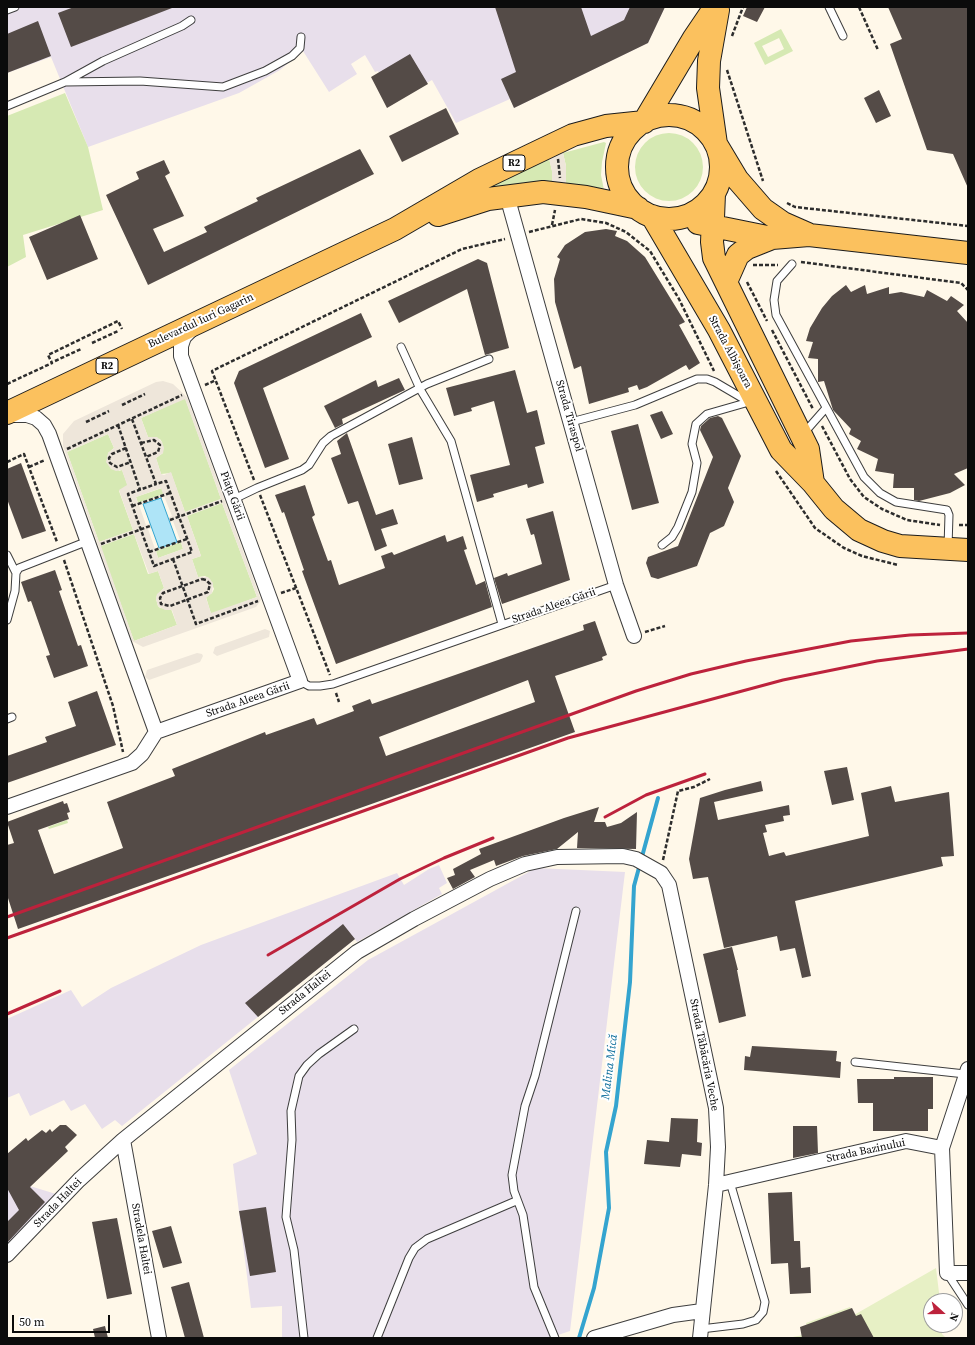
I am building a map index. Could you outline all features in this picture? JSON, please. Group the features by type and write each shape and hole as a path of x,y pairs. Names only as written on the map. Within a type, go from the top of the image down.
{"main road":[{"path":"644,122 694,38 715,7"},
{"path":"675,218 690,215 700,209 714,194 718,185 721,169 720,154 716,144 708,81 709,61 718,7"},
{"path":"809,235 783,223 763,209 737,179 716,144 703,127 686,118 666,115 656,116 644,122 631,132 625,140 620,153 617,168 622,187 626,196 645,212 772,238 809,235 968,253"},
{"name":"Bulevardul Iuri Gagarin","path":"7,414 395,229 480,180 573,135 606,126 644,122"},
{"name":"Bulevardul Iuri Gagarin","path":"395,229 468,204 507,196 543,192 558,192 645,212"},
{"path":"714,194 714,258 735,279 801,436 808,448 813,483"},
{"name":"Strada Albișoara","path":"645,212 719,330 755,405 781,450 813,483 839,514 848,522 870,536 900,546 958,550"},
{"path":"735,279 738,256 747,248 772,238"}],"street":[{"name":"Strada Tiraspol","path":"507,196 616,585 640,634"},
{"name":"Piața Gării","path":"206,319 190,329 184,337 181,356 229,499 300,681"},
{"path":"7,414 26,414 36,418 44,425 93,543 156,732 142,754 126,766 7,807"},
{"name":"Strada Aleea Gării","path":"156,732 300,681"},
{"name":"Strada Haltei","path":"7,1255 80,1180 123,1140 340,965 373,942 490,879 537,860 557,857 616,855 636,859 657,870"},
{"name":"Strada Tăbăcăria Veche","path":"657,870 669,886 716,1108 718,1147 716,1185 700,1333"},
{"path":"967,1071 942,1148 947,1273 968,1273"},
{"name":"Stradela Haltei","path":"123,1140 159,1338"},
{"name":"Strada Bazinului","path":"716,1185 906,1141 942,1148"},
{"path":"594,1338 673,1315 702,1311"}],"lane":[{"path":"7,10 15,7"},
{"path":"829,7 843,36"},
{"path":"7,106 65,82 103,61 182,26 191,20"},
{"path":"65,82 140,81 224,87 265,72 292,56 300,48 301,37"},
{"path":"792,264 777,282 774,300 776,315 864,477 880,493 896,502 910,506 943,508 950,515 949,525 958,550"},
{"path":"401,347 420,389 451,441 502,624"},
{"path":"229,499 302,470 309,465 323,443 331,436 420,389 489,359"},
{"path":"571,422 635,405 697,379 707,379 715,382 755,405"},
{"path":"662,545 672,537 678,527 692,492 697,469 692,444 696,424 707,414 755,405"},
{"path":"801,436 826,408"},
{"path":"16,573 24,565 93,543"},
{"path":"7,555 16,573 15,591 7,620"},
{"name":"Strada Aleea Gării","path":"300,681 309,686 333,684 616,585"},
{"path":"555,1338 534,1287 523,1216 516,1202 512,1175 522,1119 535,1076 576,911"},
{"path":"304,1338 294,1250 286,1217 292,1140 291,1111 299,1076 306,1065 354,1029"},
{"path":"855,1062 967,1071"},
{"path":"700,1333 756,1320 763,1312 765,1302 730,1182"},
{"path":"377,1338 409,1258 415,1248 427,1239 516,1202"},
{"path":"947,1273 968,1305"}],"path":[{"path":"729,44 743,7"},
{"path":"859,7 878,50"},
{"path":"726,69 765,189"},
{"path":"556,155 560,169 559,182"},
{"path":"782,201 795,207 968,226"},
{"path":"552,225 557,204"},
{"path":"339,702 212,371 462,249 519,236 552,225 581,219"},
{"path":"751,265 792,264 802,262 961,283 968,290"},
{"path":"735,279 817,418 850,479 864,497 882,509 907,520 936,525 968,526"},
{"path":"7,384 52,363 48,355 118,321 122,329"},
{"path":"92,343 118,331"},
{"path":"55,361 81,349"},
{"path":"201,387 216,380"},
{"path":"122,405 145,394"},
{"path":"65,450 185,394"},
{"path":"86,422 109,411"},
{"path":"132,419 156,484"},
{"path":"118,425 140,490"},
{"path":"141,443 151,440 159,443 160,448 158,452 146,457"},
{"path":"126,448 112,454 110,463 117,467 131,462"},
{"path":"7,462 24,454 61,552 113,706 126,766"},
{"path":"29,467 49,458"},
{"path":"166,481 192,552 154,566 128,494 140,490 166,481"},
{"path":"132,506 170,493"},
{"path":"170,520 229,499"},
{"path":"93,543 141,530 150,526"},
{"path":"149,552 187,539"},
{"path":"173,559 196,624 261,600"},
{"path":"202,579 206,580 210,584 208,592 187,600 167,607 163,606 160,596 163,593 202,579"},
{"path":"277,595 296,588"},
{"path":"640,634 665,626"},
{"path":"657,870 678,791 694,787 710,779"}],"shaded area":[{"path":"7,7 665,7 648,43 514,108 510,99 456,123 432,80 395,101 378,71 375,72 365,55 351,64 357,74 329,92 303,51 280,70 239,93 88,147 51,57 7,73"},
{"path":"563,153 566,166 566,183 552,181 552,171 549,158"},
{"path":"163,381 173,384 187,397 261,600 256,607 143,647 132,641 63,446 63,434 74,421 156,382","holes":["185,399 221,499 185,512 171,472 164,475 161,474 156,458 163,453 164,448 162,442 157,437 148,437 141,418","108,434 114,448 108,453 106,462 111,469 116,471 122,470 127,485 119,490 133,530 99,542 67,452","161,488 163,494 138,503 136,497","164,496 172,516 168,518 169,522 173,521 180,540 155,549 148,529 152,528 150,524 146,525 139,505","222,503 257,597 211,613 206,598 212,593 213,583 208,577 198,577 192,559 201,556 187,516","134,534 149,574 158,571 164,588 157,594 156,599 158,606 165,610 172,610 177,625 134,641 101,546","181,542 183,549 158,558 156,551"]},
{"path":"265,629 270,631 269,637 217,656 213,653 215,647"},
{"path":"197,653 202,654 203,656 200,662 149,680 145,677 147,670"},
{"path":"439,865 447,883 439,888 442,894 357,942 355,939 122,1126 115,1120 102,1129 85,1104 71,1111 64,1100 30,1116 19,1093 7,1098 7,1019 71,990 82,1007 111,988 201,945 397,873 404,885 429,869"},
{"path":"536,868 625,872 570,1331 549,1338 282,1338 282,1306 251,1308 233,1164 257,1154 229,1070 368,960"},
{"path":"7,1179 56,1194 7,1245"}],"green space":[{"path":"781,29 793,51 765,65 754,43","holes":["779,38 784,49 768,57 762,46"]},
{"path":"65,93 88,147 103,210 23,235 26,257 7,267 7,116"},
{"path":"662,133 676,133 688,138 698,148 703,160 703,174 698,186 688,196 676,201 662,201 650,196 640,186 635,174 635,160 640,148 650,138"},
{"path":"604,142 606,143 601,175 604,190 566,183 566,166 563,153"},
{"path":"549,158 552,171 552,181 521,183 498,188 492,186"},
{"path":"185,398 221,499 185,512 171,473 161,474 156,458 163,453 162,442 160,439 148,437 141,418"},
{"path":"108,434 114,448 108,453 119,471 122,470 128,486 119,491 133,530 99,542 67,452"},
{"path":"162,488 164,494 138,503 136,497"},
{"path":"222,503 257,597 211,614 206,597 212,593 214,589 210,579 205,576 198,577 192,559 201,556 187,516"},
{"path":"134,534 148,574 158,571 164,588 157,595 156,599 158,606 160,608 171,609 177,625 134,641 100,546"},
{"path":"181,542 183,549 158,558 156,551"},
{"path":"67,820 68,823 49,829 48,827"},
{"path":"936,1268 939,1293 923,1293 923,1333 942,1333 946,1338 787,1338 809,1334 806,1323 850,1307 854,1315"}],"water":[{"path":"161,498 177,542 159,548 143,504"}],"building":[{"path":"74,7 172,8 71,47 58,13"},
{"path":"495,7 581,7 591,36 624,20 630,7 665,7 648,43 514,108 501,79 516,72"},
{"path":"747,7 765,7 757,22 743,16"},
{"path":"888,7 968,7 968,188 953,154 927,150 890,44 902,39"},
{"path":"38,21 51,56 7,73 7,34"},
{"path":"410,54 428,84 387,108 371,77"},
{"path":"879,90 891,116 876,123 864,98"},
{"path":"446,108 459,134 402,162 389,136"},
{"path":"360,149 374,174 148,285 106,195 139,179 136,172 164,160 170,173 165,176 184,216 153,229 164,252 207,232 204,227 258,201 256,198"},
{"path":"80,215 98,259 47,280 29,237"},
{"path":"606,229 617,231 615,236 627,241 645,257 685,322 679,325 700,363 689,370 686,365 639,390 637,385 628,388 629,392 589,404 581,366 574,369 555,302 554,279 560,259 557,257 565,245 585,232"},
{"path":"478,259 487,263 509,348 485,355 467,289 399,323 388,301"},
{"path":"846,285 851,292 865,285 867,294 889,287 889,294 901,292 924,297 927,290 947,301 951,296 964,305 957,311 968,323 968,468 954,474 965,485 950,493 919,501 914,500 914,488 893,488 894,474 875,471 878,459 857,449 861,441 849,434 851,429 833,410 824,381 818,382 818,359 808,358 813,342 806,341 810,328 822,308 832,296"},
{"path":"361,313 372,337 263,388 289,459 265,468 234,383 239,371"},
{"path":"515,370 527,413 537,410 545,444 535,447 544,483 528,488 527,484 493,494 494,497 477,502 470,475 510,465 494,401 471,408 472,411 454,416 446,388"},
{"path":"399,378 405,390 342,419 343,424 335,428 324,406 376,380 378,387"},
{"path":"662,411 673,434 661,439 650,415"},
{"path":"718,416 722,418 741,456 728,488 734,502 724,526 710,533 697,566 658,579 651,577 646,563 648,557 678,546 713,457 700,430 701,426 710,418"},
{"path":"638,424 659,503 632,510 611,431"},
{"path":"347,433 376,515 393,509 398,524 381,529 387,546 375,551 358,501 348,504 331,458 341,454 337,441"},
{"path":"412,437 423,479 399,485 388,444"},
{"path":"21,463 46,531 22,539 7,499 7,469"},
{"path":"305,485 315,515 312,517 328,561 331,560 339,585 385,568 381,556 392,552 394,555 445,535 447,542 463,536 467,549 464,550 476,585 485,581 492,607 336,664 302,571 304,570 284,512 282,513 275,495"},
{"path":"553,511 570,580 502,604 494,578 507,573 508,576 542,564 534,534 531,535 526,519"},
{"path":"55,570 62,590 59,591 78,646 81,645 88,666 54,678 46,656 50,655 31,601 28,602 21,582"},
{"path":"595,621 607,655 602,657 603,660 555,676 575,732 18,929 7,895 7,845 14,843 7,822 63,801 64,804 67,803 70,812 67,813 69,819 38,830 54,874 123,848 107,802 175,776 172,769 265,732 266,735 314,718 317,725 354,711 352,706 370,699 372,704 584,630 583,625","holes":["528,680 535,702 386,756 379,737"]},
{"path":"97,691 116,745 7,783 7,756 47,742 45,737 76,726 68,702"},
{"path":"847,767 854,800 832,805 824,771"},
{"path":"761,781 763,791 714,802 718,820 789,805 790,815 783,816 784,821 765,825 767,832 763,833 769,856 784,852 786,856 869,836 861,793 891,786 895,802 949,792 954,856 941,857 943,866 795,901 811,976 802,978 795,948 780,951 777,936 724,948 708,877 693,879 689,859 700,798"},
{"path":"599,807 594,822 605,822 607,827 621,823 637,812 636,849 577,848 578,832 557,849 523,856 496,866 494,860 470,870 475,877 453,889 447,878 455,875 453,869 481,854 479,849"},
{"path":"343,924 355,939 258,1017 245,1003"},
{"path":"732,947 738,970 746,1016 719,1023 703,954"},
{"path":"752,1046 837,1051 836,1061 841,1062 840,1078 744,1070 745,1056 750,1057"},
{"path":"894,1077 933,1077 933,1109 928,1109 928,1131 873,1131 873,1103 858,1103 857,1079 894,1079"},
{"path":"671,1118 698,1119 697,1142 702,1143 701,1156 682,1154 680,1167 644,1164 647,1140 669,1142"},
{"path":"60,1125 66,1125 77,1135 65,1147 68,1151 30,1187 45,1202 7,1243 7,1222 19,1210 7,1188 7,1154 26,1138 28,1141 42,1130 46,1133 50,1129 52,1132"},
{"path":"793,1126 817,1126 818,1153 793,1158"},
{"path":"792,1192 794,1241 800,1241 801,1268 810,1267 811,1293 790,1294 788,1263 771,1264 768,1193"},
{"path":"266,1207 276,1272 250,1276 239,1211"},
{"path":"117,1218 132,1294 107,1299 92,1222"},
{"path":"171,1226 182,1263 163,1268 152,1231"},
{"path":"189,1282 204,1338 185,1338 171,1287"},
{"path":"852,1308 856,1316 861,1314 874,1338 802,1338 800,1327"},
{"path":"105,1326 108,1338 95,1338 93,1329"}],"waterway":[{"name":"Malina Mică","path":"579,1338 594,1288 609,1208 606,1152 616,1106 630,982 634,886 658,798"}],"railway":[{"path":"7,917 636,691 691,674 746,661 851,641 910,635 968,633"},
{"path":"7,938 568,738 783,680 877,661 968,649"},
{"path":"605,817 646,795 705,774"},
{"path":"268,955 400,879 444,858 493,838"},
{"path":"7,1014 60,991"}]}
